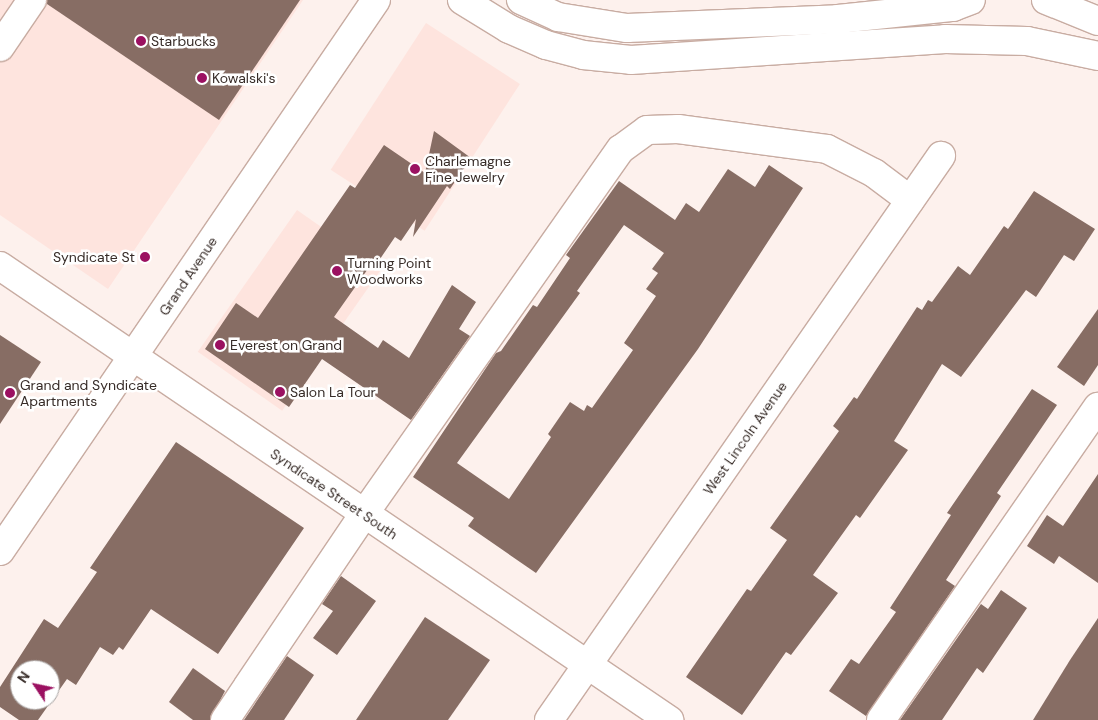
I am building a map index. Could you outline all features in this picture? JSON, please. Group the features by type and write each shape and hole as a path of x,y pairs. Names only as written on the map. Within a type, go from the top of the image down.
{"main road":[{"path":"0,47 32,0"},
{"name":"Grand Avenue","path":"0,551 376,0"},
{"path":"462,0 509,29 546,45 583,55 631,60 945,39 1026,41 1098,56"},
{"path":"521,0 558,17 627,28 838,19 952,7 970,0"},
{"path":"1046,0 1098,21"},
{"path":"225,720 364,514 622,150 647,130 678,129 827,149 874,173 910,200"},
{"name":"West Lincoln Avenue","path":"549,720 941,156"},
{"name":"Syndicate Street South","path":"0,266 670,720"},
{"path":"880,720 1098,407"}],"shaded area":[{"path":"0,0 303,0 108,289 0,215"},
{"path":"426,23 520,84 425,231 331,170"},
{"path":"297,210 381,269 282,411 198,352"}],"building":[{"name":"Kowalski's","path":"47,0 300,0 219,120 47,4"},
{"path":"434,131 471,158 450,189 447,186 413,237 416,219 401,241 395,237 380,259 377,256 334,317 378,348 383,340 409,358 452,285 476,302 459,329 470,336 411,420 322,359 289,407 205,349 236,303 258,318 350,185 355,188 384,145 425,173"},
{"path":"769,165 803,188 698,349 536,573 468,526 474,518 413,477 496,353 501,351 533,305 537,307 570,258 566,255 619,181 675,220 686,203 699,212 728,169 755,187","holes":["624,225 664,253 652,269 658,273 646,289 656,296 624,343 633,350 592,408 587,405 584,411 570,402 548,434 551,437 509,499 457,463 580,293 577,291"]},
{"path":"1034,191 1095,229 1074,261 1064,255 1036,297 1026,290 961,377 942,364 894,441 908,450 860,518 856,515 813,575 838,593 791,655 786,652 742,715 686,677 747,589 751,591 787,540 770,528 839,431 833,426 854,397 857,399 917,307 922,310 928,300 932,302 958,266 970,275 1004,226 1008,229"},
{"path":"1098,309 1098,365 1084,386 1057,367"},
{"name":"Grand and Syndicate Apartments","path":"0,335 41,362 0,424"},
{"path":"1032,389 1057,405 997,493 1001,496 946,580 955,586 866,716 829,691 851,659 859,664 896,612 890,608 951,515 947,513"},
{"path":"176,442 304,528 218,654 151,609 123,650 119,647 113,655 100,647 76,685 67,679 60,689 60,660 17,660 44,619 58,628 97,572 90,568"},
{"path":"1098,474 1098,583 1059,556 1054,564 1027,546 1047,515 1063,526"},
{"path":"341,576 376,601 337,655 313,638 333,611 322,604"},
{"path":"1001,590 1027,608 983,673 977,668 942,720 900,720 981,604 988,609"},
{"path":"425,617 490,660 448,720 356,720"},
{"path":"1098,618 1098,720 1033,720 1070,660"},
{"path":"287,656 314,675 284,720 244,720"},
{"path":"193,668 225,691 210,720 193,720 169,702"},
{"path":"10,672 10,710 45,710 38,720 19,720 0,707 0,687"}],"place":[{"name":"Starbucks","path":"141,41"},
{"name":"Kowalski's","path":"202,78"},
{"name":"Charlemagne Fine Jewelry","path":"415,169"},
{"name":"Syndicate St","path":"145,257"},
{"name":"Turning Point Woodworks","path":"337,271"},
{"name":"Everest on Grand","path":"220,345"},
{"name":"Salon La Tour","path":"280,392"},
{"name":"Grand and Syndicate Apartments","path":"10,393"}]}
